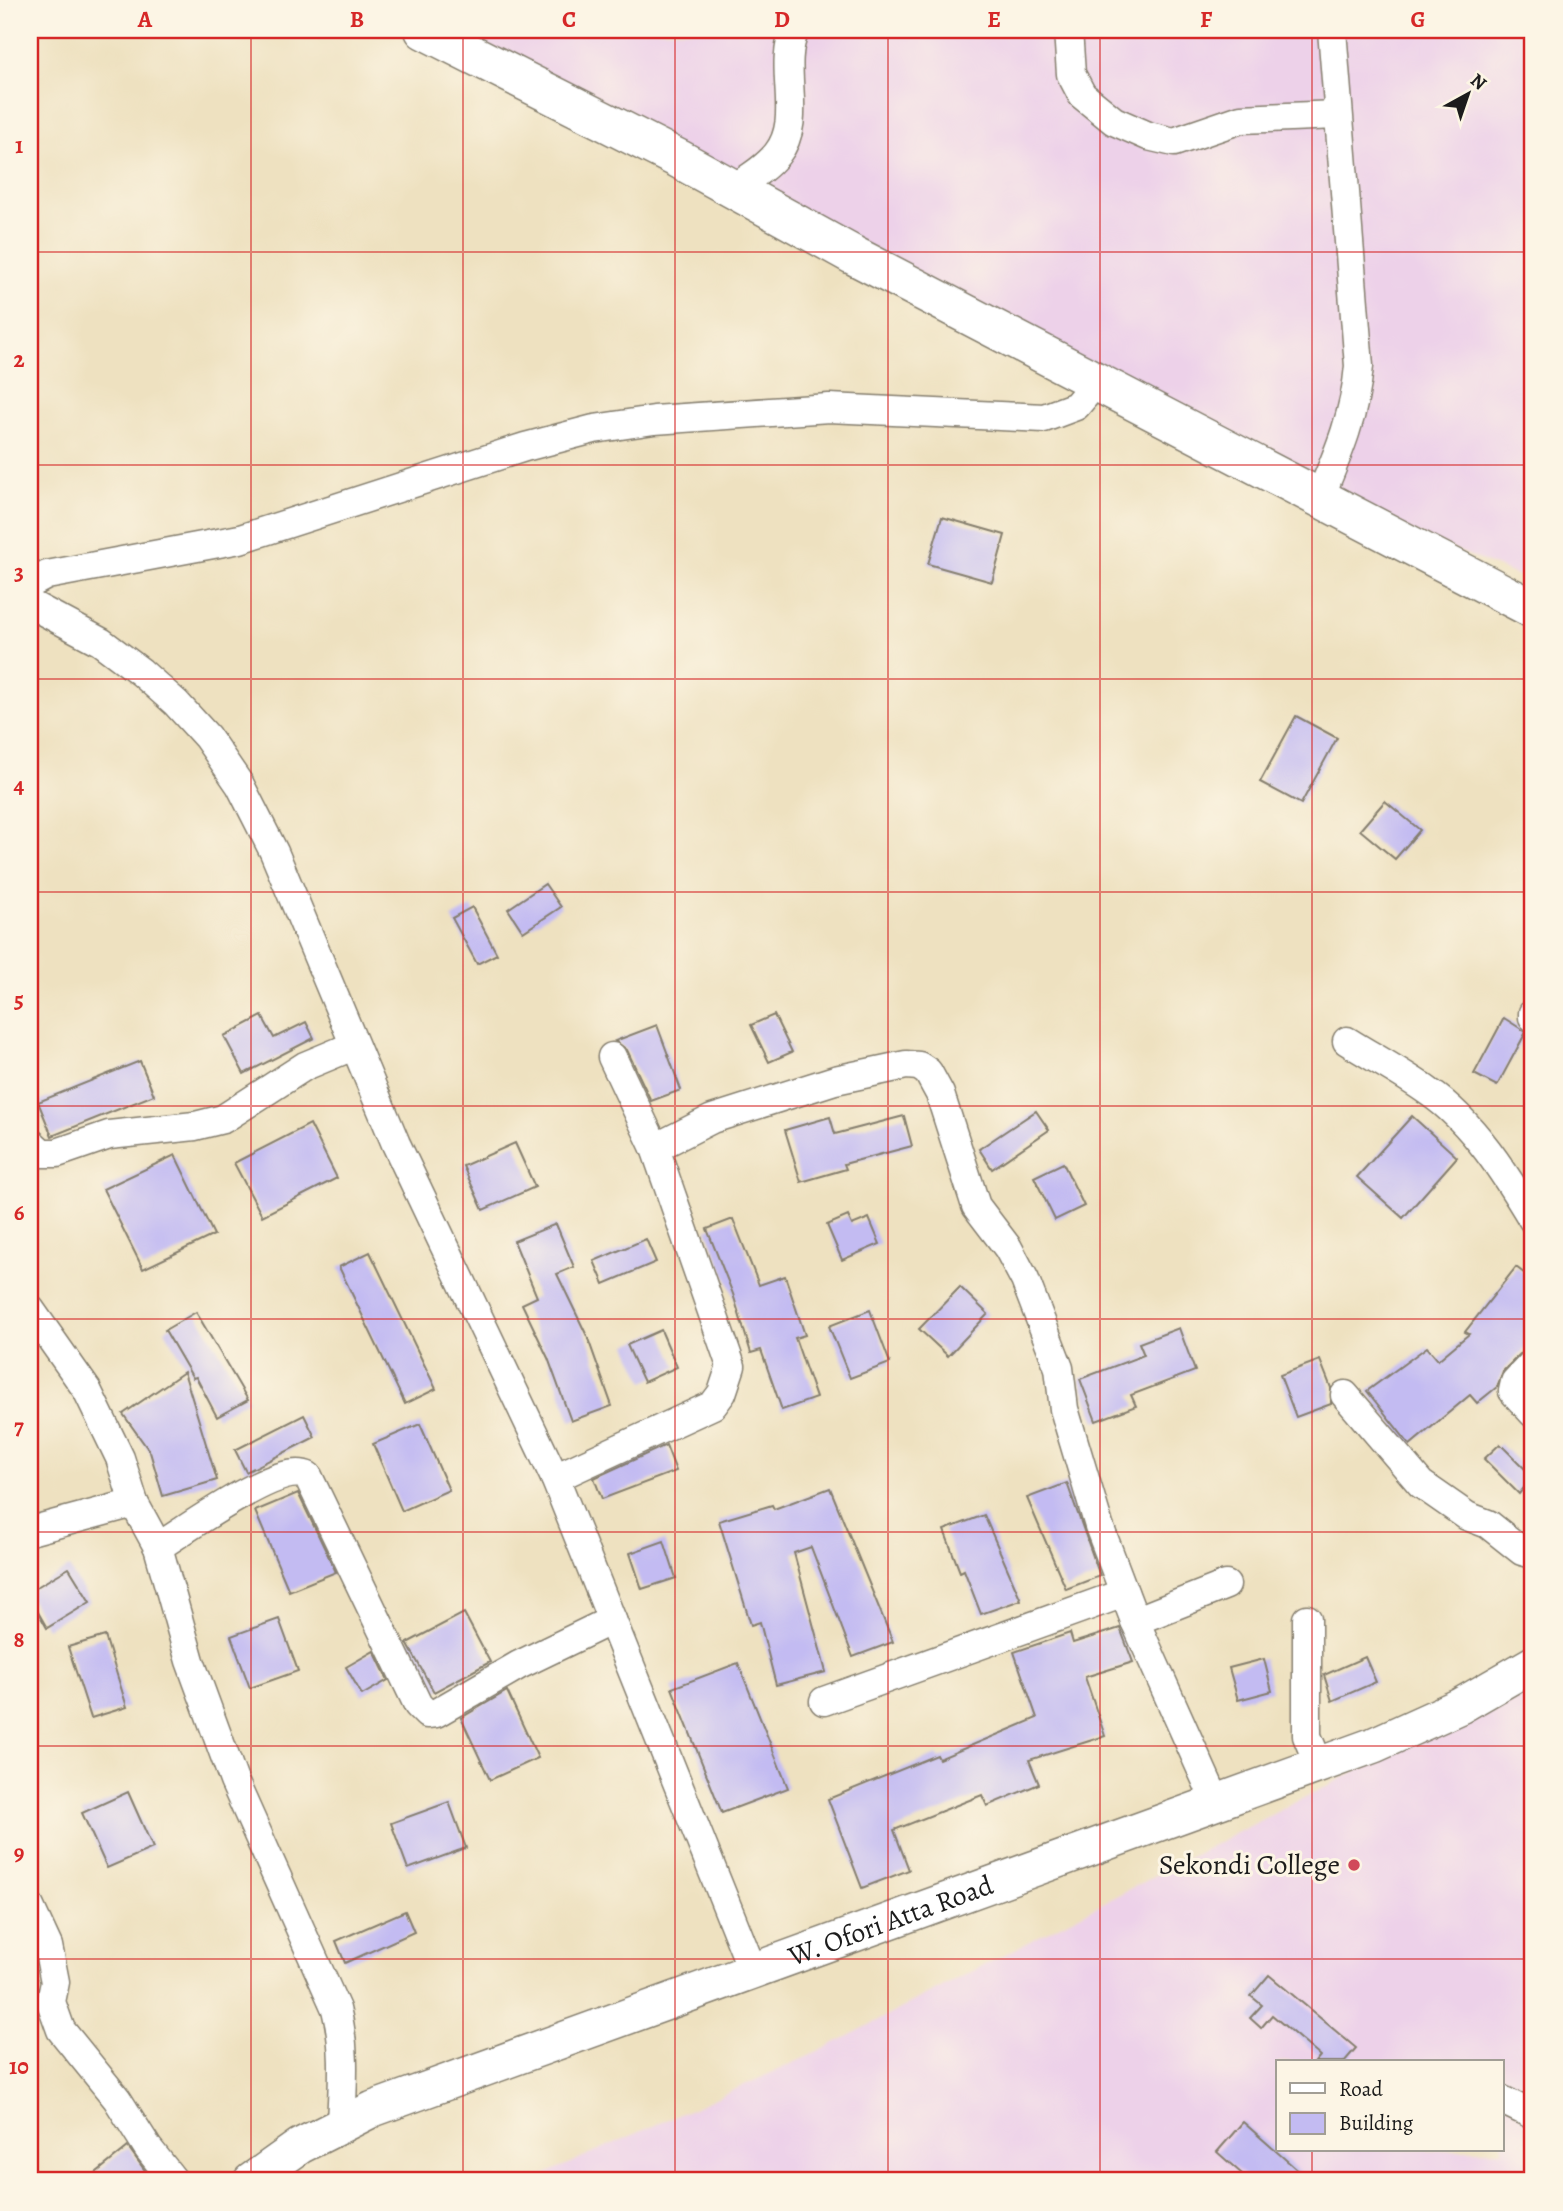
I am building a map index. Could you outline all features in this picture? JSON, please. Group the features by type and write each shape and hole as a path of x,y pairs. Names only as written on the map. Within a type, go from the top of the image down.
{"highway":[{"path":"424,30 734,188 853,255 1533,609"}],"main road":[{"name":"W. Ofori Atta Road","path":"257,2178 341,2122 439,2082 1374,1745 1460,1706 1533,1664"}],"street":[{"path":"734,188 766,165 778,153 788,134 787,55 795,30"},
{"path":"1068,30 1071,74 1082,95 1114,121 1148,136 1174,142 1251,117 1337,115"},
{"path":"1319,499 1348,430 1354,408 1359,366 1332,30"},
{"path":"30,584 47,575 240,540 525,447 594,429 681,418 829,408 1044,418 1076,406 1097,381"},
{"path":"30,604 100,642 141,672 176,703 225,759 274,852 353,1046 555,1478 752,1969"},
{"path":"1346,1041 1431,1093 1461,1121 1498,1166 1533,1220"},
{"path":"30,1142 42,1153 57,1153 109,1135 195,1126 223,1119 304,1066 353,1046"},
{"path":"555,1478 713,1405 728,1379 731,1366 655,1148 612,1057"},
{"path":"655,1148 712,1119 835,1080 906,1065 919,1066 928,1072 940,1094 976,1206 1008,1248 1042,1322 1059,1368 1064,1409 1095,1513 1135,1621 1216,1802"},
{"path":"30,1309 87,1390 120,1458 134,1503 158,1547 190,1661 234,1782 336,2009 343,2036 341,2122"},
{"path":"1533,1363 1515,1382 1513,1391 1533,1413"},
{"path":"1345,1395 1421,1484 1467,1516 1502,1534 1522,1551 1533,1554"},
{"path":"158,1547 264,1483 300,1471 309,1476 418,1705 427,1714 436,1713 519,1665 612,1620"},
{"path":"30,1531 134,1503"},
{"path":"1135,1621 1226,1584"},
{"path":"824,1701 1125,1593"},
{"path":"1307,1619 1307,1736 1319,1765"},
{"path":"30,1908 48,1946 55,1982 51,2002 61,2030 117,2099 174,2181"},
{"path":"1504,2101 1533,2115"}],"shaded area":[{"path":"440,30 1533,30 1533,582 1358,509"},
{"name":"Sekondi College","path":"1533,1678 1533,2181 530,2181 818,2052"}],"building":[{"path":"942,517 1005,535 992,582 928,564"},
{"path":"1296,716 1337,738 1301,804 1260,782"},
{"path":"1385,801 1420,830 1395,859 1360,830"},
{"path":"545,884 561,907 523,932 508,909"},
{"path":"472,907 497,954 477,964 452,918"},
{"path":"774,1015 792,1052 769,1062 751,1025"},
{"path":"262,1016 274,1038 306,1022 314,1038 244,1074 224,1036"},
{"path":"1504,1018 1526,1032 1497,1086 1474,1074"},
{"path":"657,1025 681,1090 651,1101 627,1050 615,1041"},
{"path":"140,1061 154,1095 52,1136 38,1102"},
{"path":"1036,1111 1049,1130 992,1169 979,1149"},
{"path":"904,1116 912,1146 844,1164 846,1169 801,1182 785,1130 830,1117 835,1134"},
{"path":"1412,1116 1457,1157 1403,1218 1357,1177"},
{"path":"310,1124 337,1178 262,1216 234,1163"},
{"path":"515,1143 535,1187 483,1210 463,1166"},
{"path":"175,1155 214,1235 143,1269 103,1189"},
{"path":"1063,1163 1084,1206 1055,1220 1034,1177"},
{"path":"848,1216 852,1225 869,1218 880,1244 842,1260 827,1225"},
{"path":"733,1219 759,1285 785,1276 805,1335 795,1338 816,1398 782,1410 761,1350 751,1353 733,1294 707,1229"},
{"path":"556,1224 574,1267 557,1274 587,1336 612,1406 571,1421 548,1358 522,1304 537,1297 514,1241"},
{"path":"646,1239 656,1262 604,1284 594,1261"},
{"path":"370,1252 436,1389 405,1404 339,1267"},
{"path":"1516,1267 1533,1280 1533,1341 1503,1371 1497,1387 1477,1403 1470,1395 1410,1445 1367,1391 1427,1347 1438,1360 1469,1334 1465,1332"},
{"path":"960,1287 988,1314 948,1356 919,1329"},
{"path":"870,1310 890,1363 850,1378 829,1326"},
{"path":"196,1312 248,1400 217,1417 196,1377 193,1378 165,1330"},
{"path":"1179,1328 1195,1371 1131,1395 1136,1406 1096,1421 1080,1379 1144,1355 1139,1343"},
{"path":"661,1330 677,1367 644,1382 627,1345"},
{"path":"1320,1360 1331,1388 1331,1404 1296,1417 1280,1375"},
{"path":"184,1372 217,1480 163,1496 150,1452 123,1414"},
{"path":"304,1415 315,1437 246,1472 235,1450"},
{"path":"420,1424 449,1490 402,1511 373,1444"},
{"path":"1500,1444 1533,1477 1519,1494 1484,1459"},
{"path":"666,1445 676,1471 602,1499 594,1478"},
{"path":"1067,1483 1100,1576 1066,1589 1027,1498"},
{"path":"830,1488 893,1642 853,1657 811,1547 794,1553 826,1672 776,1685 760,1622 751,1625 719,1521 772,1505 774,1509"},
{"path":"298,1493 336,1572 289,1591 255,1511"},
{"path":"984,1515 1021,1600 981,1614 964,1570 960,1572 944,1530"},
{"path":"664,1541 676,1578 642,1589 630,1553"},
{"path":"69,1568 90,1602 47,1628 30,1598 30,1591"},
{"path":"464,1613 490,1662 434,1692 407,1643"},
{"path":"279,1619 298,1671 250,1688 231,1636"},
{"path":"1120,1628 1133,1662 1085,1677 1105,1736 1029,1760 1039,1784 987,1806 982,1795 894,1830 909,1870 862,1888 828,1799 937,1755 939,1759 1037,1718 1014,1652 1070,1633 1073,1643"},
{"path":"105,1636 127,1707 91,1718 68,1647"},
{"path":"374,1651 388,1680 362,1695 346,1667"},
{"path":"1365,1657 1376,1682 1332,1701 1324,1675"},
{"path":"1264,1659 1272,1691 1238,1700 1229,1668"},
{"path":"738,1663 788,1788 722,1813 672,1688"},
{"path":"507,1691 538,1758 490,1780 461,1718"},
{"path":"128,1792 153,1848 107,1868 82,1813"},
{"path":"449,1802 466,1848 408,1869 391,1823"},
{"path":"405,1911 414,1932 345,1963 336,1941"},
{"path":"1269,1975 1356,2048 1346,2060 1317,2060 1320,2056 1272,2015 1261,2028 1250,2018 1262,2005 1251,1996"},
{"path":"1243,2122 1310,2181 1250,2181 1217,2152"},
{"path":"128,2147 151,2179 86,2181"}],"place":[{"name":"Sekondi College","path":"1354,1865"}]}
